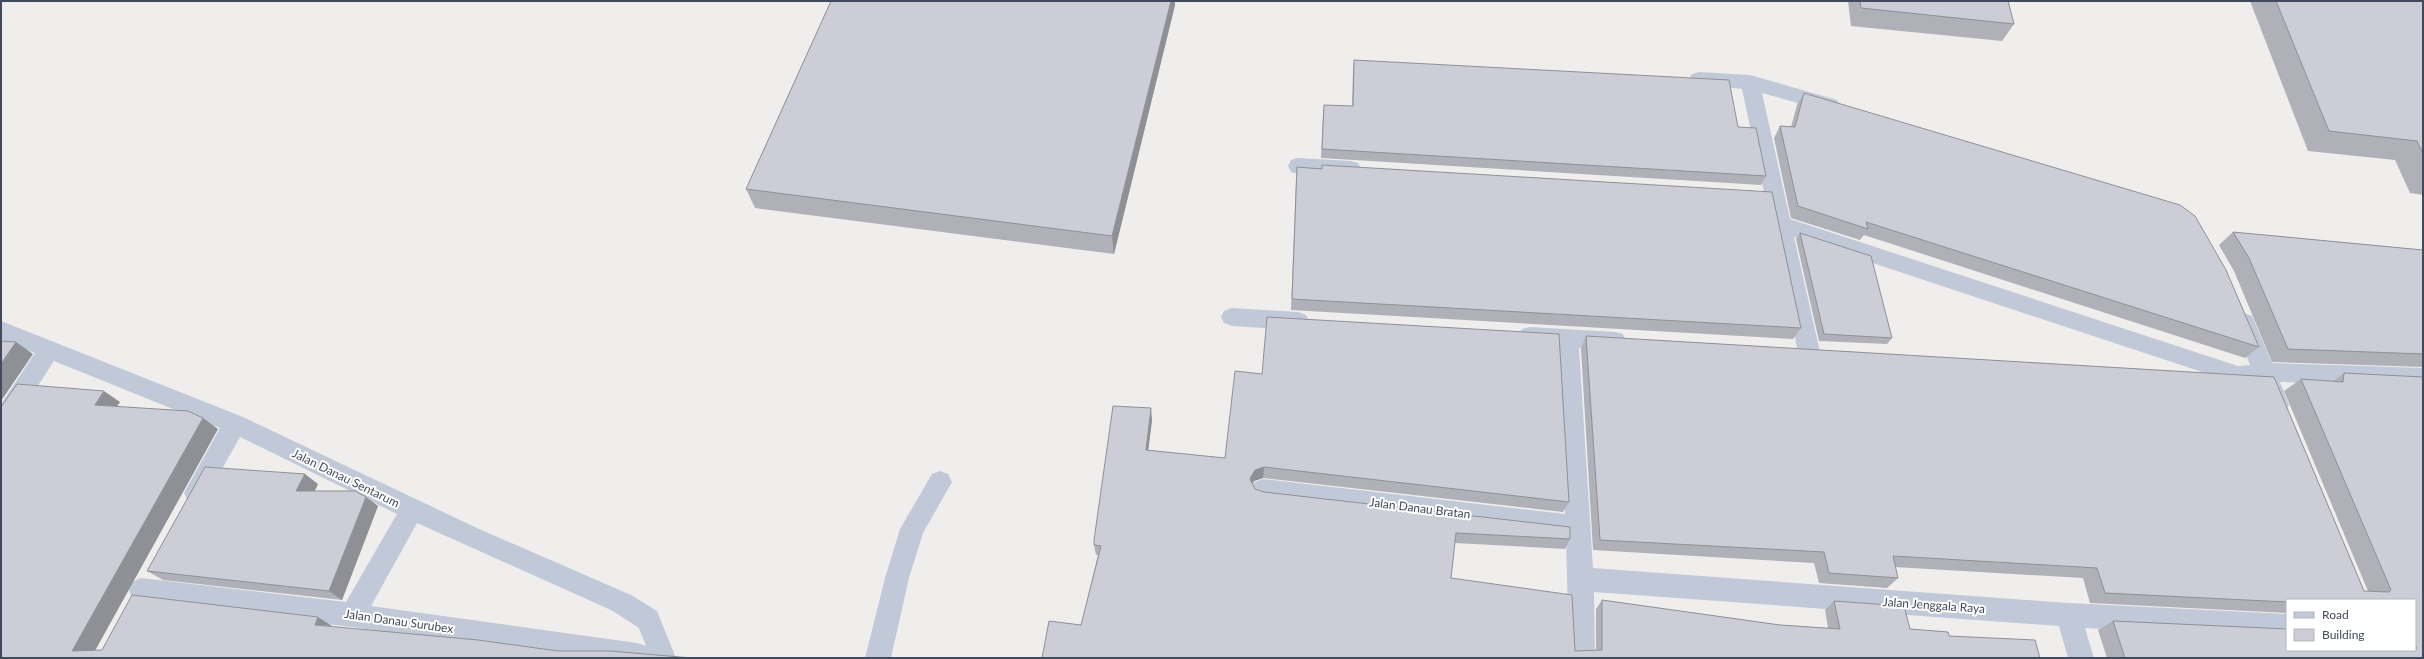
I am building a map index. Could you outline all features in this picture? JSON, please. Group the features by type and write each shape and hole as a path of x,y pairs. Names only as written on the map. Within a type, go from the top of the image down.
{"street":[{"path":"1678,78 1750,82 1848,111"},
{"path":"1750,82 1809,352"},
{"path":"1298,166 1370,170"},
{"path":"1751,195 1775,196"},
{"path":"1781,224 2240,376"},
{"path":"2237,307 2286,424"},
{"path":"1232,317 1320,323"},
{"name":"Jalan Danau Sentarum","path":"1,330 49,351 235,424 412,510 622,603 648,620 663,658"},
{"path":"1511,334 1637,342"},
{"path":"1567,338 1581,579 1582,658"},
{"path":"1785,350 1832,353"},
{"path":"1,423 49,351"},
{"path":"2162,371 2240,376 2265,372 2423,378"},
{"path":"184,514 235,424"},
{"path":"878,658 897,578 912,528 940,482"},
{"name":"Jalan Danau Bratan","path":"1263,490 1577,526"},
{"path":"352,614 412,510"},
{"name":"Jalan Jenggala Raya","path":"1581,579 2068,615 2286,626"},
{"name":"Jalan Danau Surubex","path":"141,590 352,614 656,658"},
{"path":"2068,615 2081,658"}],"building":[{"path":"831,1 1171,1 1112,236 746,189"},
{"path":"1860,1 2008,1 2014,24 1861,8"},
{"path":"2276,1 2423,1 2423,153 2417,141 2329,131"},
{"path":"1354,60 1729,80 1738,127 1756,128 1766,176 1322,149 1324,105 1353,106"},
{"path":"1804,93 2180,205 2195,216 2226,270 2259,347 1866,222 1868,229 1798,206 1780,126 1795,127"},
{"path":"1322,165 1772,192 1801,328 1292,299 1297,167 1322,169"},
{"path":"2233,232 2423,250 2423,354 2288,349 2249,258"},
{"path":"1800,233 1871,256 1892,338 1824,334"},
{"path":"1267,317 1559,334 1569,502 1264,467 1255,470 1250,479 1255,489 1264,492 1570,527 1570,539 1456,533 1451,578 1572,595 1575,651 1602,650 1602,600 1780,625 1840,629 1834,601 1904,606 1910,629 1948,632 1949,636 2035,640 2040,658 1042,658 1049,621 1081,625 1101,546 1094,545 1094,540 1113,406 1151,408 1146,450 1225,458 1235,371 1262,374"},
{"path":"1586,336 2274,377 2364,591 2389,592 2391,590 2301,379 2343,382 2344,373 2423,377 2423,658 2125,658 2113,621 2286,629 2286,651 2416,651 2416,599 2286,599 2286,602 2105,593 2097,568 1893,556 1898,578 1829,573 1824,552 1600,540"},
{"path":"1,341 16,342 1,364"},
{"path":"17,384 104,391 95,405 188,411 203,418 72,651 102,650 132,595 318,617 315,625 478,640 558,651 610,651 692,658 1,658 1,407"},
{"path":"205,467 305,474 296,491 355,491 366,497 329,591 147,571"}]}
